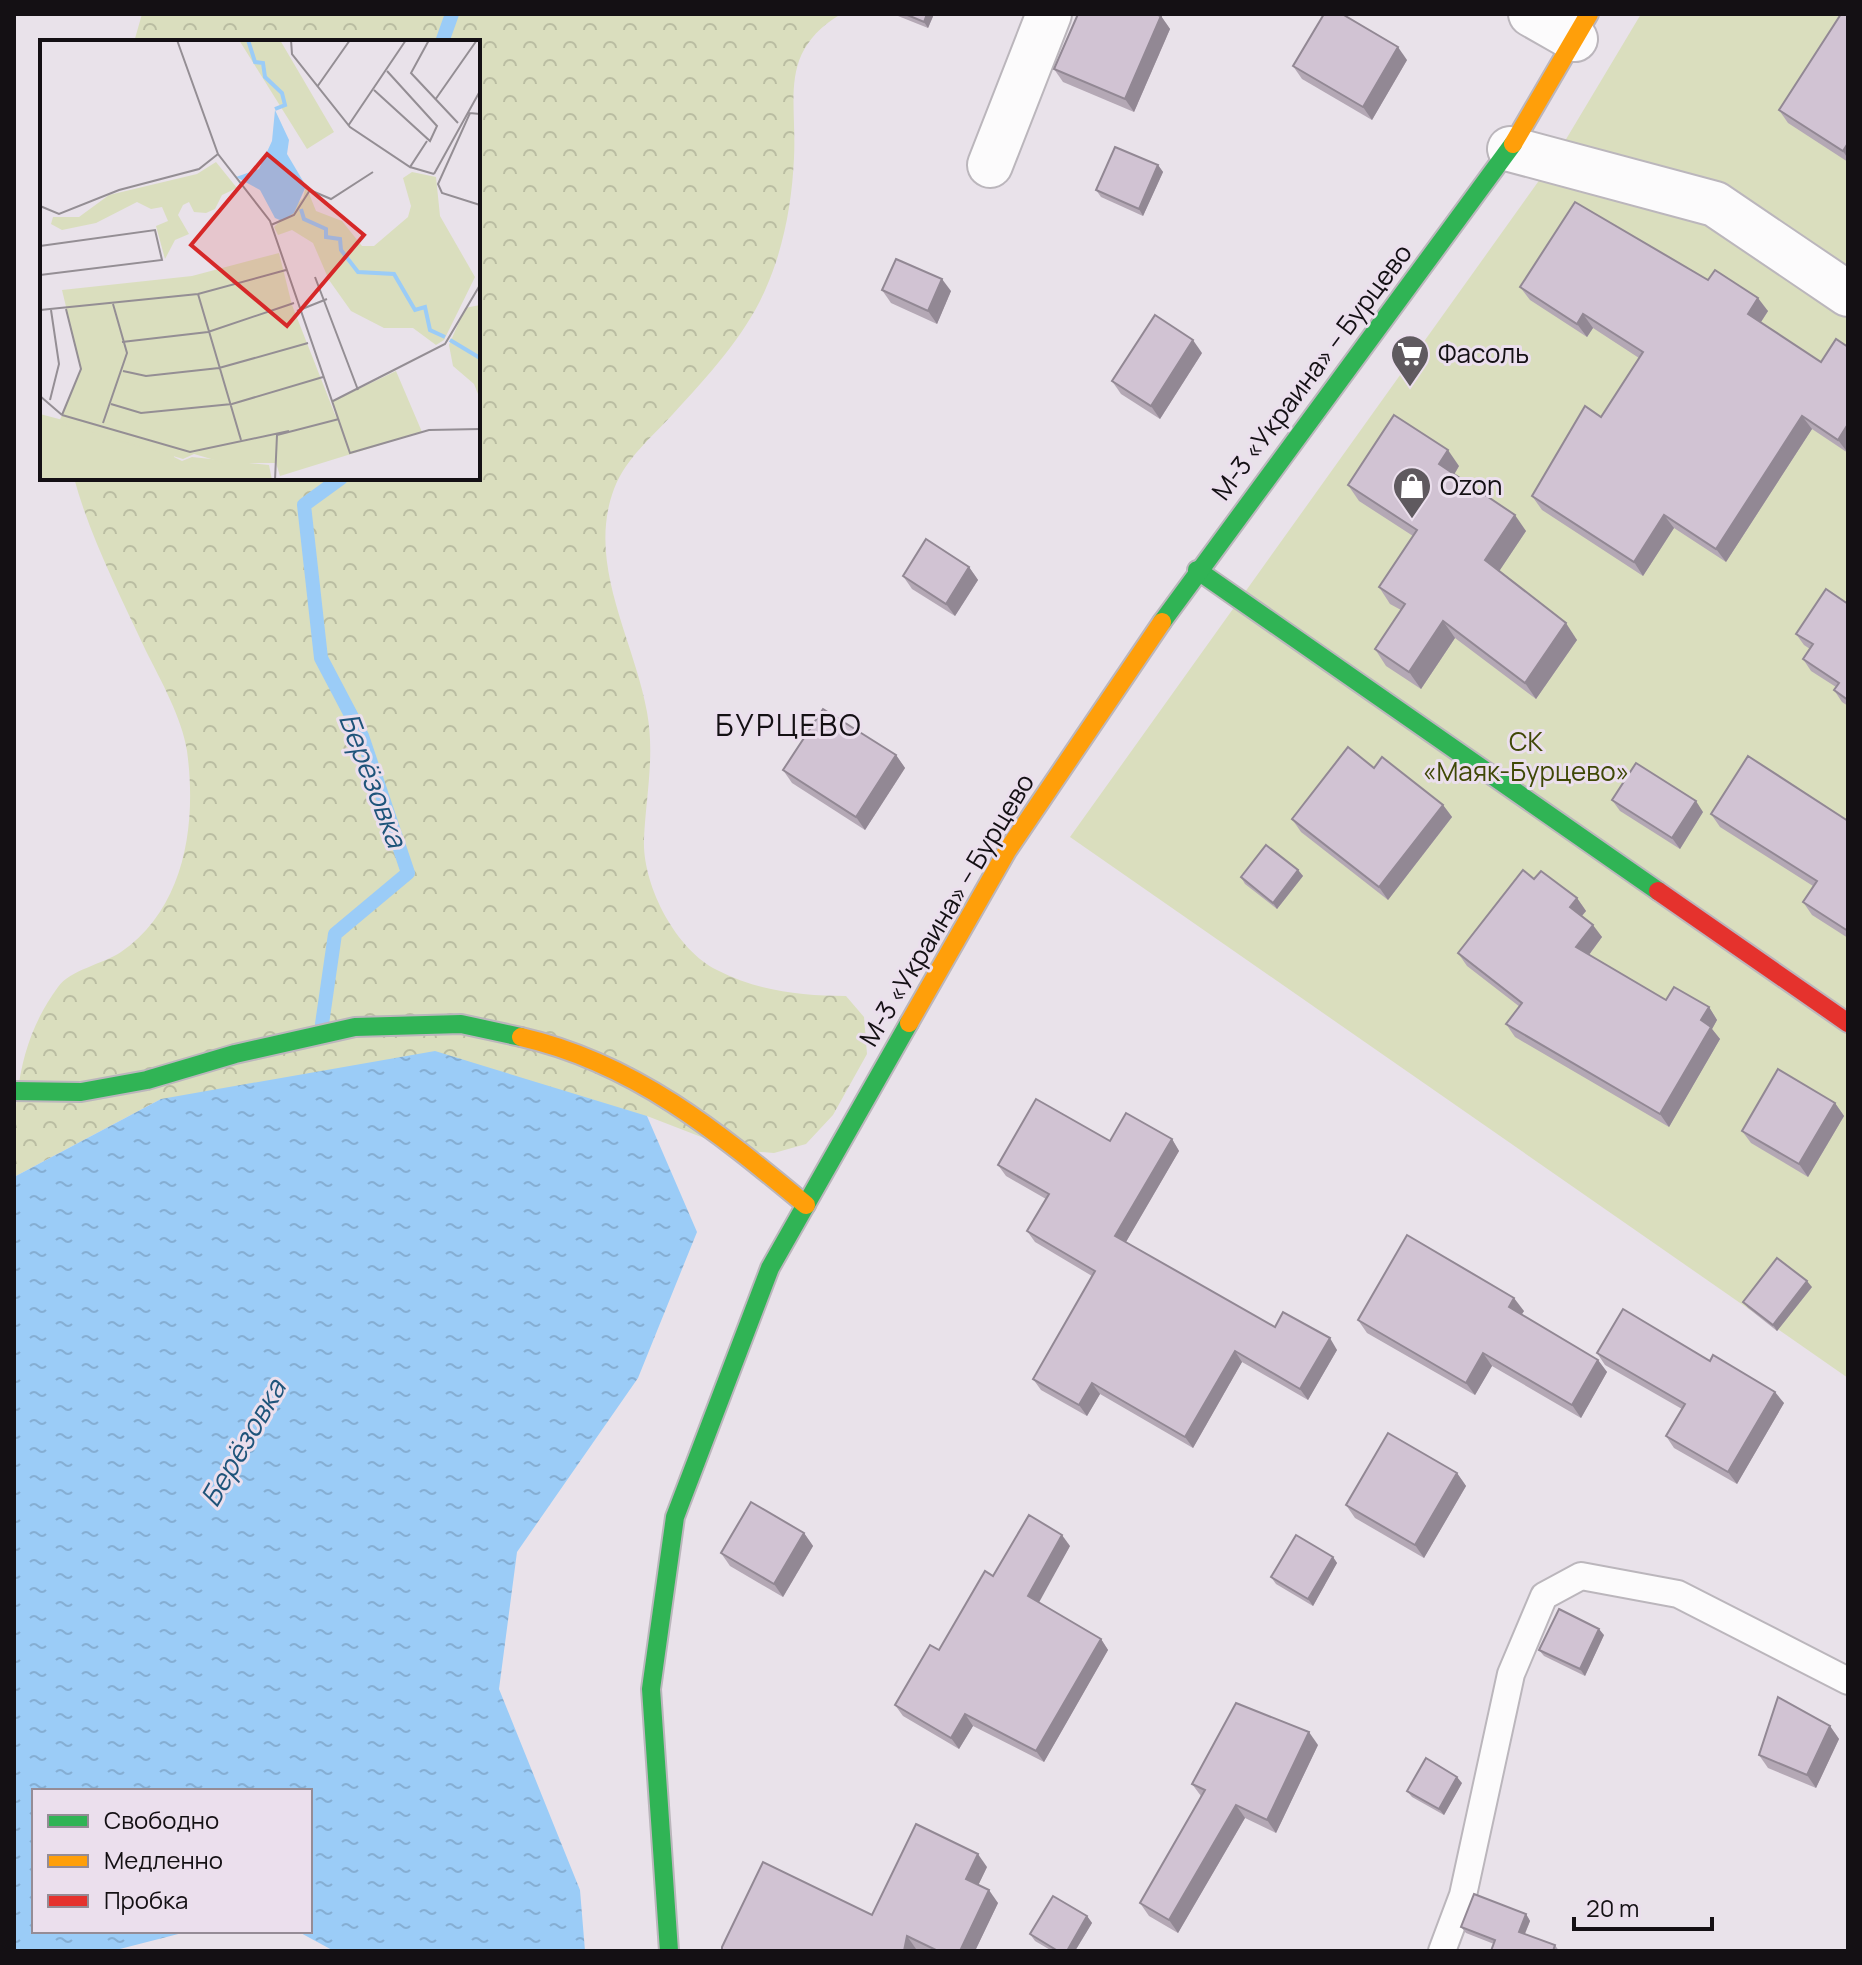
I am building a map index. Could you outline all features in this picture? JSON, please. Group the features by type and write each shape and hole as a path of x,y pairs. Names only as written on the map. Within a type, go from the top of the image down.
{"street":[{"path":"990,165 1049,14"},
{"path":"1531,14 1582,26"},
{"name":"М-3 «Украина» – Бурцево","path":"669,1951 651,1689 675,1517 770,1268 1007,851 1197,570 1510,149 1582,26"},
{"path":"1510,149 1715,204 1848,294"},
{"path":"1197,570 1848,1023"},
{"path":"14,1091 81,1092 147,1080 235,1054 355,1027 461,1024 551,1044 638,1081 704,1121 768,1170 806,1205"}],"lane":[{"path":"1442,1951 1463,1895 1511,1674 1544,1596 1581,1576 1678,1594 1848,1681"}],"green space":[{"path":"142,14 841,14 821,29 799,60 795,78 794,158 789,208 778,257 766,288 748,322 725,354 625,468 614,489 607,517 606,545 615,601 647,712 650,760 645,857 655,895 664,914 688,947 717,970 748,983 780,991 846,996 864,1017 867,1054 833,1115 806,1144 774,1153 735,1150 647,1116 161,1099 14,1177 20,1078 33,1031 63,981 121,952 143,934 160,912 182,862 190,807 187,751 181,726 106,566 75,480 480,480 480,40 135,40"},
{"name":"СК «Маяк-Бурцево»","path":"1641,14 1848,14 1848,1378 1070,837 1553,161"}],"water":[{"path":"435,1051 647,1116 697,1232 638,1378 517,1552 499,1689 580,1890 585,1951 334,1951 301,1933 312,1933 312,1789 32,1789 32,1933 182,1933 112,1951 14,1951 14,1177 161,1099"}],"building":[{"path":"905,14 927,14 924,22"},
{"path":"1078,14 1161,16 1125,99 1054,69"},
{"path":"1324,14 1342,14 1398,47 1363,107 1293,66"},
{"path":"1841,14 1848,14 1848,143 1843,151 1779,110"},
{"path":"1115,147 1158,165 1139,209 1096,190"},
{"path":"1575,202 1708,280 1715,270 1758,298 1748,314 1821,362 1836,339 1848,347 1848,424 1838,440 1802,416 1716,549 1664,515 1634,562 1532,496 1585,406 1601,417 1643,352 1583,314 1577,324 1520,287"},
{"path":"896,259 942,279 928,311 882,290"},
{"path":"1155,315 1193,340 1151,406 1112,381"},
{"path":"1394,415 1448,450 1439,464 1515,515 1485,560 1566,623 1525,683 1443,621 1409,672 1375,649 1405,604 1379,587 1417,530 1348,485"},
{"path":"926,539 969,567 946,604 903,576"},
{"path":"1826,589 1848,604 1848,700 1834,690 1839,683 1803,659 1813,644 1796,634"},
{"path":"823,709 896,755 856,817 783,770"},
{"path":"1348,747 1374,768 1382,757 1443,805 1379,887 1292,819"},
{"path":"1748,756 1848,821 1848,931 1803,902 1817,881 1711,814"},
{"path":"1636,763 1696,801 1672,838 1612,800"},
{"path":"1266,845 1298,870 1273,903 1241,877"},
{"path":"1523,870 1534,879 1541,871 1577,898 1570,907 1593,925 1576,947 1666,1000 1674,987 1709,1007 1701,1020 1711,1027 1660,1114 1506,1024 1522,1003 1458,953"},
{"path":"1778,1069 1835,1103 1799,1164 1742,1131"},
{"path":"1036,1099 1110,1141 1126,1113 1172,1139 1115,1236 1275,1327 1283,1312 1330,1338 1300,1389 1235,1351 1185,1437 1092,1383 1079,1405 1033,1379 1095,1271 1027,1231 1049,1194 998,1165"},
{"path":"1407,1235 1514,1298 1509,1307 1598,1360 1572,1405 1483,1353 1466,1383 1358,1320"},
{"path":"1777,1258 1807,1281 1773,1325 1743,1302"},
{"path":"1623,1309 1710,1361 1713,1355 1775,1392 1728,1472 1666,1436 1685,1404 1597,1353"},
{"path":"1388,1433 1457,1473 1415,1545 1346,1505"},
{"path":"751,1502 804,1533 774,1584 721,1553"},
{"path":"1029,1515 1062,1535 1028,1596 1101,1639 1036,1751 965,1714 951,1738 895,1705 930,1645 939,1650 985,1571 993,1576"},
{"path":"1296,1535 1333,1557 1308,1599 1271,1577"},
{"path":"1559,1609 1599,1629 1580,1669 1539,1650"},
{"path":"1778,1697 1830,1726 1807,1775 1759,1755"},
{"path":"1236,1703 1309,1732 1267,1820 1236,1805 1169,1920 1140,1903 1205,1790 1192,1784"},
{"path":"1426,1758 1457,1777 1439,1809 1407,1791"},
{"path":"916,1824 978,1854 966,1879 989,1890 960,1951 938,1951 907,1936 904,1951 722,1951 763,1862 872,1915"},
{"path":"1474,1894 1526,1914 1519,1932 1555,1945 1553,1951 1491,1951 1495,1940 1461,1927"},
{"path":"1053,1896 1087,1916 1067,1951 1058,1951 1030,1934"}],"waterway":[{"name":"Берёзовка","path":"443,40 452,14"},
{"name":"Берёзовка","path":"322,1024 335,934 408,873 362,736 321,658 304,505 338,480"}],"traffic: fast":[{"path":"1162,622 1513,144"},
{"path":"1197,570 1658,891"},
{"path":"669,1951 651,1689 675,1517 770,1268 909,1023"},
{"path":"14,1091 81,1092 147,1080 235,1054 355,1027 461,1024 521,1037"}],"traffic: slow":[{"path":"1513,144 1589,14"},
{"path":"909,1023 1007,851 1162,622"},
{"path":"521,1037 601,1064 674,1104 741,1152 806,1205"}],"traffic: jam":[{"path":"1658,891 1848,1023"}],"place":[{"name":"Фасоль","path":"1410,388"},
{"name":"Ozon","path":"1412,520"}],"district":[{"name":"БУРЦЕВО","path":"789,726"}]}
